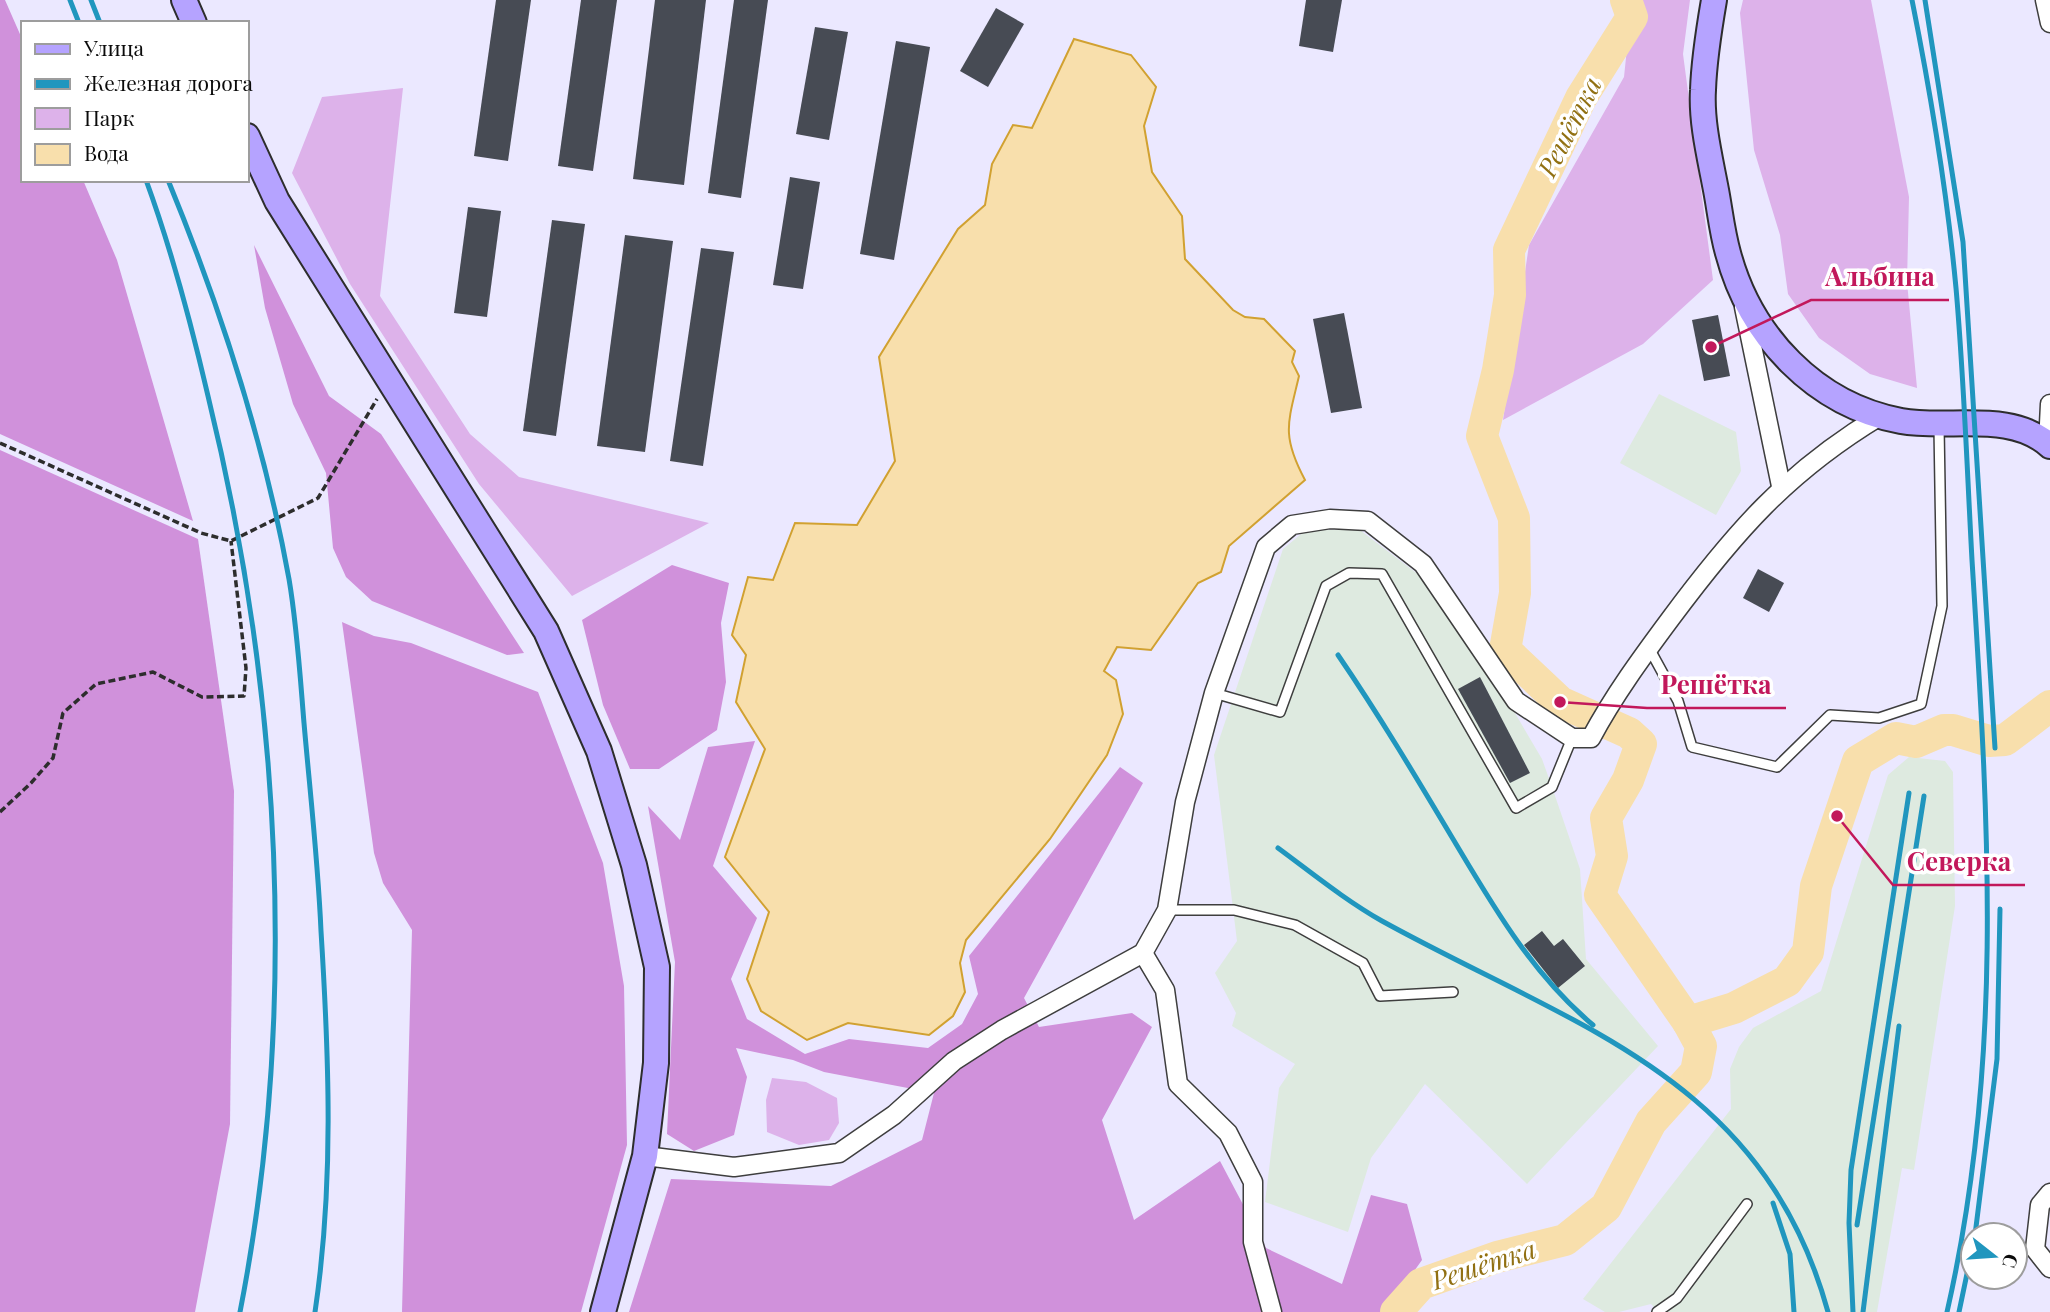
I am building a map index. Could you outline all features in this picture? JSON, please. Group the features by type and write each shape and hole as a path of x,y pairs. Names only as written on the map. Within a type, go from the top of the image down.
{"street":[{"path":"184,0 193,21"},
{"path":"1714,0 1702,92 1710,156 1728,253 1755,320 1789,364 1829,392 1880,416 1939,425 1997,424 2017,428 2049,445 2050,404"},
{"path":"2045,0 2050,23"},
{"path":"248,138 277,201 546,631 599,751 634,864 657,967 656,1063 645,1156 603,1312"},
{"path":"1740,286 1781,486"},
{"path":"645,1156 734,1167 839,1153 894,1115 954,1061 973,1048 1143,953 1167,910 1185,802 1214,693 1266,547 1292,525 1330,519 1368,521 1423,564 1516,701 1572,738 1591,738 1613,697 1720,552 1781,486 1835,443 1880,416"},
{"path":"1143,953 1165,990 1178,1084 1228,1133 1253,1182 1253,1242 1272,1312"},
{"path":"2050,1193 2040,1205 2035,1249 2050,1268"}],"lane":[{"path":"1648,648 1678,701 1692,747 1777,767 1830,715 1879,718 1921,704 1942,606 1939,425"},
{"path":"1214,693 1280,712 1326,586 1349,573 1382,574 1516,808 1552,787 1572,738"},
{"path":"1167,910 1234,910 1295,925 1363,963 1380,996 1453,992"},
{"path":"1657,1312 1677,1298 1747,1204"}],"path":[{"path":"0,443 201,533 230,541 318,498 388,379"},
{"path":"0,812 31,783 52,758 63,713 96,684 153,672 202,697 244,696 246,668 230,541"}],"shaded area":[{"path":"0,0 5,0 21,36 21,182 84,182 117,260 193,521 0,434"},
{"path":"254,245 329,396 381,434 524,653 507,655 372,601 346,577 333,548 326,473 293,404 265,308"},
{"path":"1659,394 1736,432 1741,471 1716,515 1620,463"},
{"path":"0,450 198,539 234,791 230,1124 195,1312 0,1312"},
{"path":"1306,530 1360,530 1423,578 1476,647 1542,759 1552,787 1580,869 1586,959 1658,1046 1527,1184 1425,1084 1371,1158 1348,1232 1265,1202 1279,1088 1295,1064 1232,1026 1236,1013 1215,973 1237,941 1214,755 1283,549"},
{"path":"672,565 729,583 721,623 726,682 717,730 659,769 630,769 603,705 582,620"},
{"path":"342,622 374,636 411,643 538,692 603,863 624,986 627,1145 581,1312 402,1312 412,930 383,883 374,853"},
{"path":"755,741 713,866 757,918 731,979 747,1019 805,1054 849,1039 928,1048 962,1024 978,994 969,956 1120,767 1143,783 1024,998 1039,1027 1132,1013 1152,1027 1102,1120 1134,1220 1220,1161 1266,1248 1342,1284 1371,1195 1407,1204 1422,1260 1385,1312 629,1312 671,1179 831,1186 922,1140 934,1093 824,1072 793,1060 736,1048 747,1077 734,1135 694,1151 667,1134 675,962 648,806 680,840 708,747"},
{"path":"1909,757 1945,761 1953,772 1955,906 1914,1170 1902,1168 1877,1312 1659,1312 1651,1304 1619,1312 1605,1312 1583,1299 1731,1109 1730,1069 1739,1047 1753,1028 1821,991 1888,775"}],"green space":[{"path":"1632,0 1690,0 1683,54 1713,280 1643,344 1503,420 1529,245 1624,77"},
{"path":"1743,0 1871,0 1909,197 1907,282 1917,388 1870,374 1819,338 1788,294 1780,235 1754,150 1740,13"},
{"path":"403,88 380,296 470,434 519,477 709,523 572,596 479,484 350,284 292,173 322,97"},
{"path":"772,1078 806,1082 837,1098 839,1123 829,1140 799,1145 767,1132 766,1100"}],"water":[{"path":"1074,39 1131,55 1156,87 1144,126 1152,172 1182,216 1185,259 1233,310 1245,317 1264,319 1295,351 1292,362 1299,376 1289,429 1292,451 1305,480 1229,546 1221,572 1198,583 1151,650 1117,647 1104,671 1116,680 1123,714 1107,755 1050,839 966,940 960,963 965,992 953,1016 929,1035 848,1023 807,1040 761,1011 747,979 769,912 725,857 765,749 736,702 746,655 732,635 748,577 773,580 795,523 857,525 895,461 879,357 958,229 985,205 992,164 1013,125 1032,128"}],"building":[{"path":"496,0 531,0 508,161 474,156"},
{"path":"581,0 617,0 593,171 558,166"},
{"path":"655,0 706,0 684,185 633,179"},
{"path":"734,0 768,0 741,198 708,193"},
{"path":"1306,0 1342,0 1333,52 1299,46"},
{"path":"996,8 1024,24 988,87 960,71"},
{"path":"815,27 848,32 829,140 796,134"},
{"path":"896,41 930,47 894,260 860,254"},
{"path":"790,177 820,182 803,289 773,285"},
{"path":"468,207 501,211 487,317 454,313"},
{"path":"552,220 585,224 556,436 523,431"},
{"path":"625,235 673,241 645,452 597,446"},
{"path":"701,248 734,252 703,466 670,461"},
{"path":"1344,313 1362,408 1331,413 1313,319"},
{"path":"1718,315 1730,376 1704,381 1692,320"},
{"path":"1758,569 1784,583 1769,612 1743,598"},
{"path":"1480,677 1530,773 1510,783 1458,689"},
{"path":"1542,931 1554,946 1563,939 1585,966 1558,988 1524,945"}],"waterway":[{"name":"Решётка","path":"1396,1312 1421,1284 1497,1257 1565,1240 1606,1207 1651,1122 1696,1072 1701,1046 1688,1022 1600,895 1612,856 1606,818 1628,780 1641,744 1629,733 1560,702 1505,650 1515,593 1514,518 1482,436 1498,370 1510,295 1509,250 1581,98 1632,17 1626,0"},
{"path":"1688,1022 1734,1008 1787,981 1808,952 1816,886 1858,761 1896,738 1916,742 1944,730 1953,730 1989,741 2005,740 2050,706"}],"railway":[{"path":"70,0 78,21"},
{"path":"91,0 99,21"},
{"path":"1912,0 1938,144 1956,288 1978,656 1986,844 1985,1030 1978,1123 1965,1217 1947,1312"},
{"path":"1925,0 1963,242 1995,748"},
{"path":"147,182 188,314 233,509 252,622 266,737 274,852 275,968 270,1083 259,1198 240,1312"},
{"path":"169,182 206,277 254,426 279,528 294,615 318,879 328,1074 325,1216 315,1312"},
{"path":"1338,655 1515,938 1551,984 1593,1025"},
{"path":"1853,1312 1849,1223 1851,1170 1909,793"},
{"path":"1857,1225 1924,796"},
{"path":"1278,848 1368,913 1590,1029 1653,1068 1709,1113 1758,1166 1798,1232 1828,1312"},
{"path":"1977,1221 1997,1059 2000,909"},
{"path":"1863,1312 1899,1026"},
{"path":"1773,1203 1790,1254 1794,1312"},
{"path":"1959,1312 1963,1291"}],"place":[{"name":"Альбина","path":"1711,347"},
{"name":"Решётка","path":"1560,702"},
{"name":"Северка","path":"1837,816"}]}
